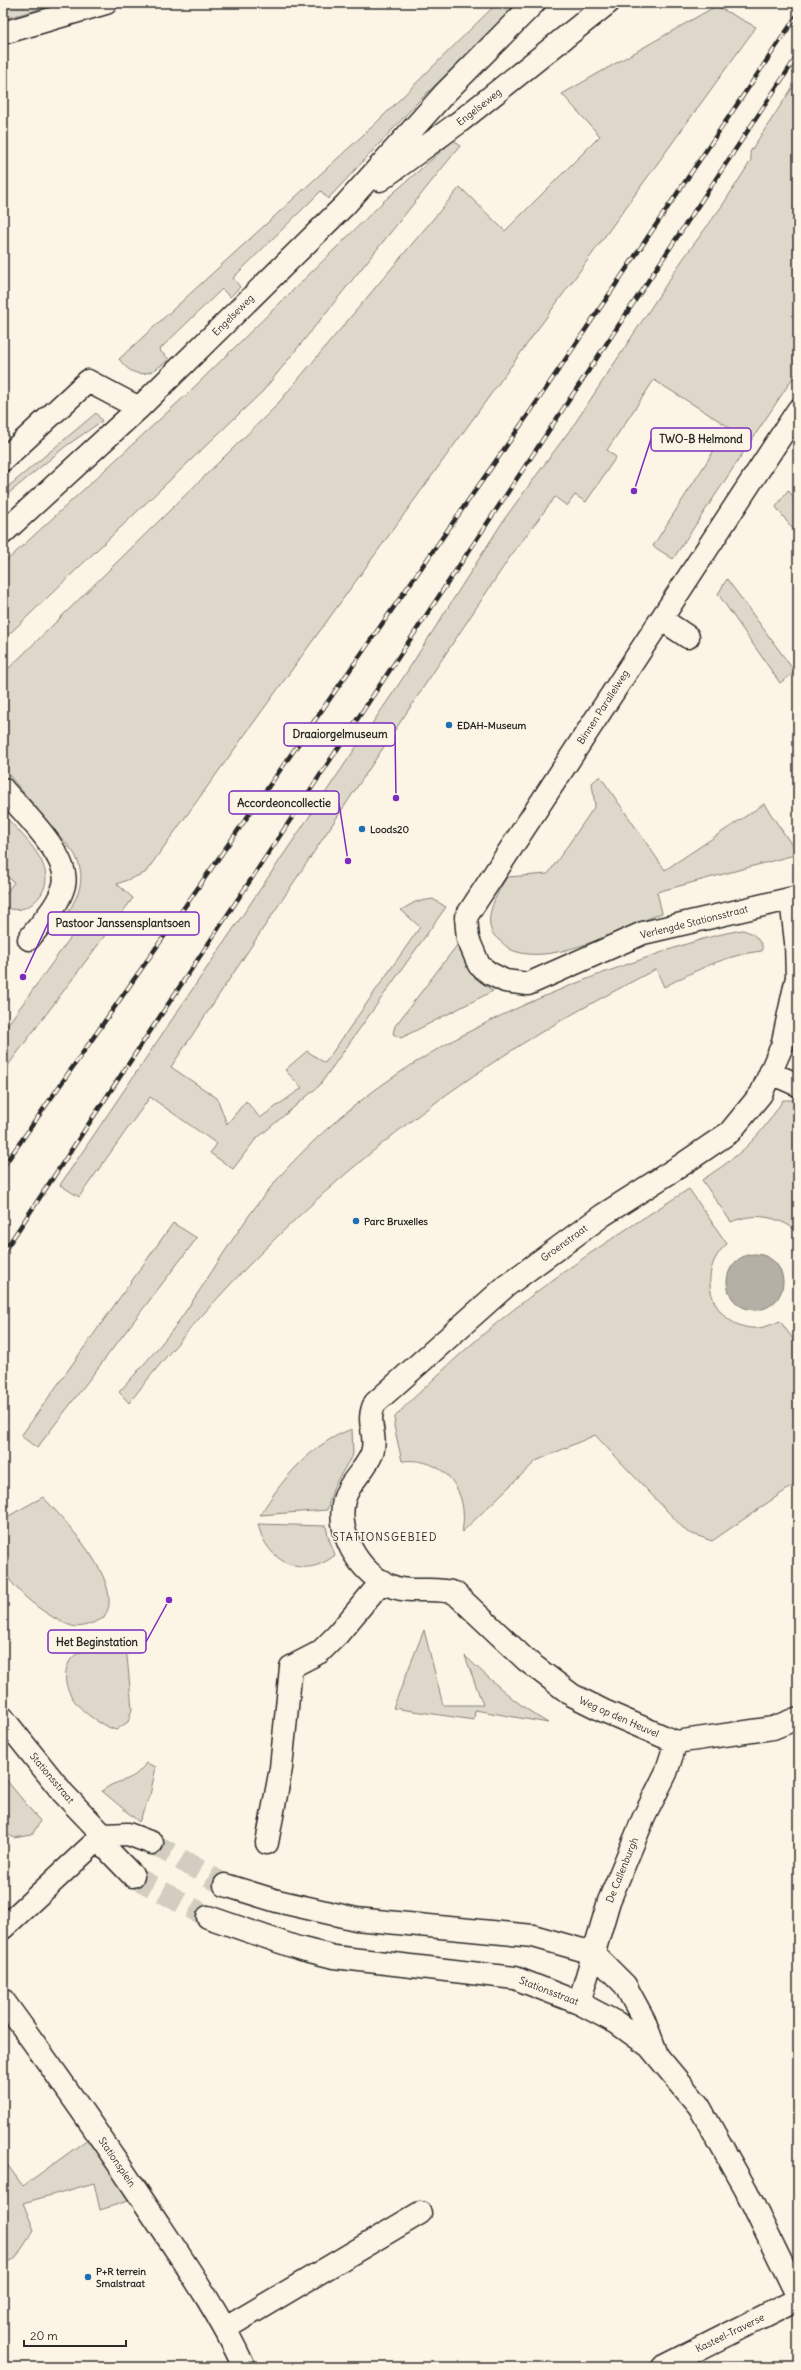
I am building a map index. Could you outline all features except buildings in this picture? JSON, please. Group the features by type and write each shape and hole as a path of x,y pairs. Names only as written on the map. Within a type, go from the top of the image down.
{"street":[{"path":"3,33 106,3"},
{"name":"Engelseweg","path":"3,533 139,408 344,205 444,94 534,3"},
{"name":"Engelseweg","path":"344,205 458,123 608,3"},
{"path":"3,460 88,381 139,408"},
{"name":"Binnen Parallelweg","path":"528,984 505,982 489,974 479,965 468,939 466,917 661,619 794,424"},
{"path":"661,619 688,637"},
{"path":"3,789 54,851 64,872 64,884 58,898 29,939"},
{"name":"Verlengde Stationsstraat","path":"528,984 643,933 794,898"},
{"name":"Groenstraat","path":"382,1581 365,1567 351,1547 346,1535 343,1512 349,1488 372,1453 374,1444 370,1420 375,1403 506,1286 603,1215 730,1132 761,1094 782,1046 797,977 794,898"},
{"path":"771,1073 798,1084"},
{"path":"267,1843 281,1768 291,1667 320,1652 338,1634 382,1581"},
{"name":"Weg op den Heuvel","path":"382,1581 401,1589 445,1590 455,1593 526,1660 572,1695 604,1711 676,1742"},
{"name":"Stationsstraat","path":"3,1718 64,1793 103,1835 108,1850 134,1876"},
{"path":"676,1742 773,1728 798,1718"},
{"name":"De Callenburgh","path":"579,2003 609,1901 644,1818 666,1773 676,1742"},
{"path":"3,1928 103,1835 128,1834 152,1843"},
{"path":"225,1885 277,1901 356,1919 533,1936 593,1953 625,1985 644,2020 658,2057"},
{"name":"Stationsstraat","path":"208,1917 298,1948 334,1957 515,1978 579,2003 618,2023 649,2046 699,2106 746,2190 774,2245 798,2298"},
{"name":"Stationsplein","path":"3,2000 80,2106 181,2257 226,2328 244,2367"},
{"path":"226,2328 420,2213"},
{"path":"774,2245 798,2257"},
{"name":"Kasteel-Traverse","path":"663,2367 798,2298"}],"shaded area":[{"path":"3,3 63,3 3,19"},
{"path":"497,3 519,3 418,102 328,199 321,191 233,278 240,287 230,297 222,289 159,350 169,359 162,365 143,374 131,371 125,366 119,359 375,124"},
{"path":"716,6 756,27 145,873 117,884 133,898 3,1072 3,1031 81,923 69,911 77,897 81,876 78,861 74,853 3,768 3,674 274,408 460,187 505,231 600,136 562,94"},
{"path":"798,79 798,370 673,559 653,546 729,427 654,380 607,450 616,457 586,502 575,495 567,506 555,497 510,557 171,1067 217,1098 227,1124 246,1101 260,1118 302,1088 285,1070 307,1051 325,1063 420,927 401,910 415,902 433,899 446,907 319,1086 255,1140 233,1169 210,1153 217,1144 150,1097 79,1197 60,1185 401,681 505,518 575,423 683,259 722,206 751,160 750,152"},
{"path":"454,140 460,146 263,391 3,640 3,564 186,395 384,201"},
{"path":"96,413 102,421 66,446 3,498 3,491"},
{"path":"788,490 798,503 798,536 776,507"},
{"path":"727,579 795,672 780,683 718,594"},
{"path":"600,776 665,870 764,804 798,854 657,892 662,913 609,936 568,950 549,954 530,954 514,951 493,934 490,926 491,909 499,891 507,877 548,874 595,806 592,783"},
{"path":"3,814 31,845 39,856 44,868 46,881 42,892 32,904 18,910 3,906 3,898 14,882 3,874"},
{"path":"742,930 751,933 756,937 762,945 762,951 736,956 712,964 664,987 656,969 538,1034 447,1094 396,1132 347,1173 254,1259 169,1354 129,1403 119,1392 174,1328 265,1194 280,1176 317,1138 357,1104 399,1073 443,1046 536,1000 584,980 674,948 714,936"},
{"path":"458,944 471,971 480,981 493,991 401,1038 393,1034 395,1026"},
{"path":"783,1100 798,1100 798,1232 783,1222 766,1217 748,1217 731,1222 702,1180 727,1163 747,1146 765,1126"},
{"path":"689,1189 727,1244 717,1255 712,1267 710,1281 712,1294 717,1306 725,1316 737,1324 751,1328 762,1327 780,1321 798,1346 798,1482 712,1541 687,1532 595,1435 536,1461 462,1532 462,1503 458,1491 451,1480 442,1471 431,1464 417,1461 402,1461 394,1426 395,1417 467,1348 527,1299 623,1231"},
{"path":"173,1223 197,1238 37,1448 21,1436"},
{"path":"755,1254 766,1256 775,1262 781,1271 783,1282 781,1293 775,1302 766,1308 755,1310 744,1308 735,1302 729,1293 727,1282 729,1271 735,1262 744,1256"},
{"path":"352,1429 353,1454 334,1486 327,1510 260,1515 278,1488 299,1464 324,1443 337,1435"},
{"path":"43,1497 74,1532 103,1576 108,1591 108,1609 104,1618 88,1625 76,1627 63,1623 53,1617 21,1593 6,1574 2,1560 3,1519"},
{"path":"258,1524 326,1526 335,1555 323,1563 311,1567 299,1567 288,1564 277,1557 269,1548 262,1537"},
{"path":"424,1630 443,1705 483,1705 465,1656 515,1700 548,1723 475,1710 474,1720 393,1708"},
{"path":"102,1646 122,1649 127,1656 132,1709 128,1722 116,1730 95,1720 85,1712 76,1703 66,1682 66,1671 71,1659 74,1656 85,1650"},
{"path":"146,1763 156,1767 150,1795 139,1822 102,1791 135,1775"},
{"path":"3,1776 40,1821 32,1835 14,1838 3,1831"},
{"path":"92,2136 134,2199 100,2210 94,2183 23,2203 34,2230 15,2259 3,2263 3,2159 23,2186"}],"tunnel":[{"path":"152,1843 225,1885"},
{"path":"133,1876 208,1917"}],"railway":[{"path":"3,1167 530,412 798,14"},
{"path":"3,1253 798,55"}],"place":[{"name":"TWO-B Helmond","path":"634,491"},
{"name":"EDAH-Museum","path":"449,725"},
{"name":"Draaiorgelmuseum","path":"396,798"},
{"name":"Loods20","path":"362,829"},
{"name":"Accordeoncollectie","path":"348,861"},
{"name":"Pastoor Janssensplantsoen","path":"23,977"},
{"name":"Parc Bruxelles","path":"356,1221"},
{"name":"Het Beginstation","path":"169,1600"},
{"name":"P+R terrein Smalstraat","path":"88,2277"}],"district":[{"name":"STATIONSGEBIED","path":"385,1537"}]}
